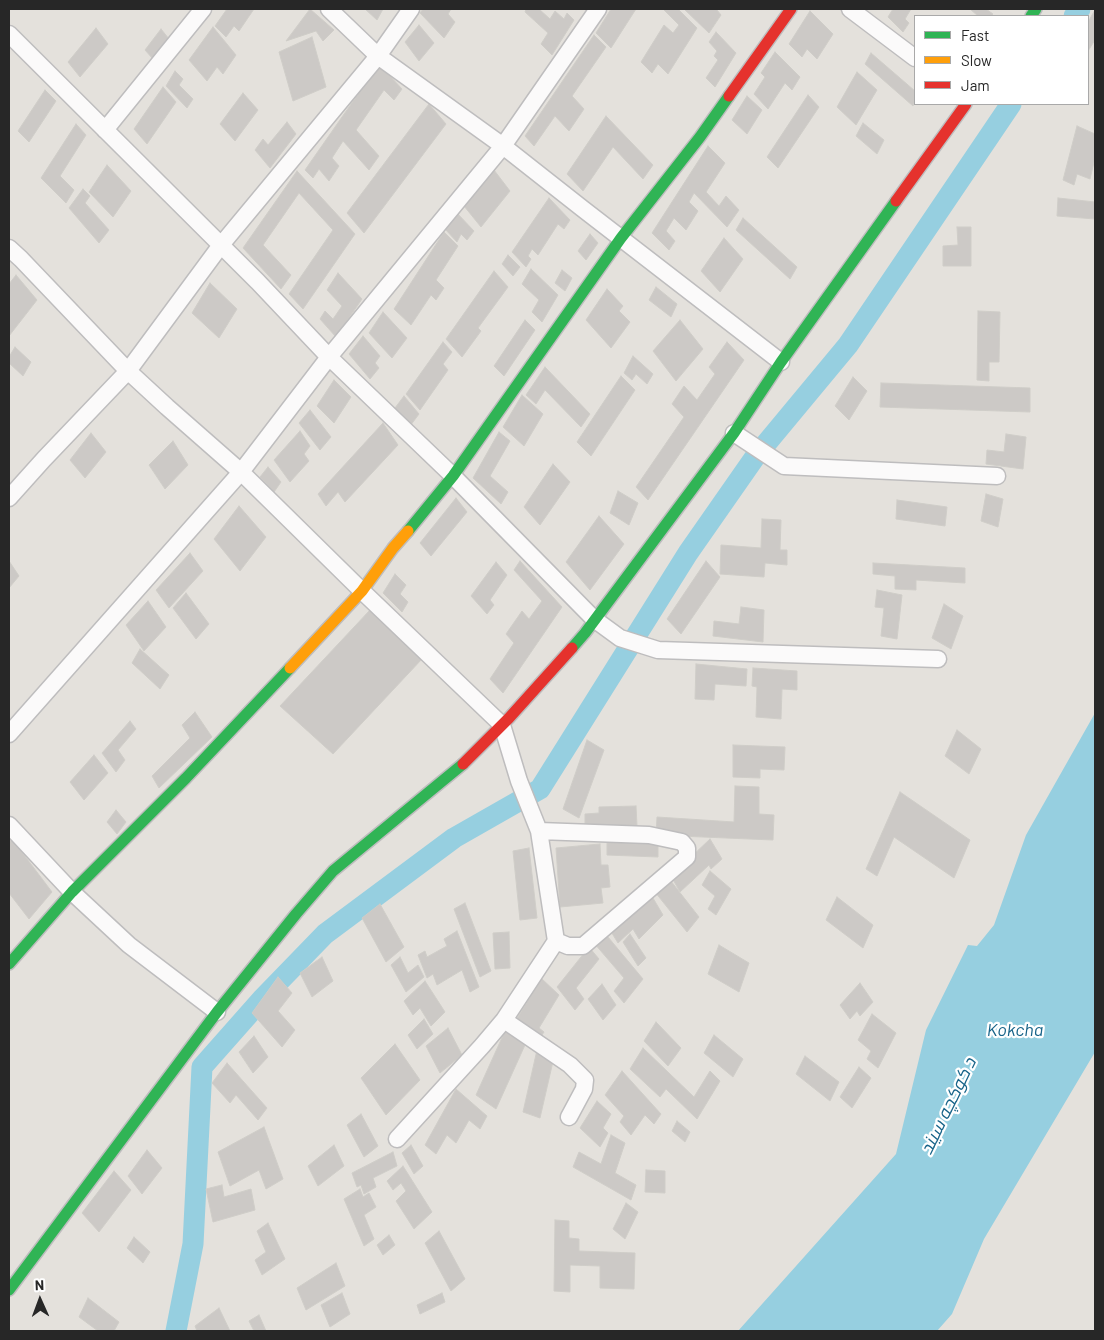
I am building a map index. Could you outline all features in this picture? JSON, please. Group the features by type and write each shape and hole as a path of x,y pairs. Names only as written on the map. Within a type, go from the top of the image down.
{"street":[{"path":"105,130 203,9"},
{"path":"329,9 378,56 503,146 781,362"},
{"path":"9,498 128,371 221,245 378,56 411,9"},
{"path":"9,734 241,472 329,357 503,146 598,9"},
{"path":"9,964 72,892 186,778 362,591 393,548 453,476 621,238 700,137 791,9"},
{"path":"850,9 914,57"},
{"path":"9,34 258,282 329,357 453,476 594,619 620,638 658,650 938,659"},
{"path":"9,1290 217,1012 333,870 470,758 584,634 734,433 781,362 965,105"},
{"path":"9,248 128,371 166,407 241,472 502,725 519,781 539,831 556,941 504,1020 397,1139"},
{"path":"734,433 784,466 997,476"},
{"path":"9,825 72,892 129,946 217,1012"},
{"path":"539,831 649,835 682,842 687,848 687,857 583,946 568,946 556,941"},
{"path":"504,1020 570,1065 585,1080 584,1089 569,1117"}],"water":[{"name":"Kokcha","path":"1095,713 1095,1052 984,1239 952,1314 937,1331 738,1331 896,1154 926,1030 968,945 977,946 994,925 1026,835"}],"building":[{"path":"227,9 254,9 239,31 234,26 226,37 215,26"},
{"path":"310,9 334,30 323,41 316,31 286,41"},
{"path":"365,9 383,9 377,20"},
{"path":"423,9 451,9 448,14 455,22 444,38 420,13"},
{"path":"526,9 539,9 550,19 555,11 564,19 567,13 574,20 552,55 541,44 548,33 525,12"},
{"path":"611,9 636,9 611,48 596,33"},
{"path":"663,9 678,9 697,28 668,74 658,64 652,73 641,62 664,25 673,33 679,25"},
{"path":"684,9 717,9 721,15 709,33"},
{"path":"893,9 911,9 905,19 909,23 903,32 888,17"},
{"path":"970,9 986,9 993,14 992,15 977,15"},
{"path":"1095,10 1095,40 1089,49 1089,20"},
{"path":"810,11 833,34 817,59 807,49 802,57 789,44"},
{"path":"419,25 434,43 419,61 405,42"},
{"path":"213,27 236,55 223,74 217,67 207,81 189,60"},
{"path":"96,28 108,44 80,77 68,62"},
{"path":"161,29 169,39 153,59 145,50"},
{"path":"716,32 736,53 715,87 706,78 718,60 714,56 717,51 709,42"},
{"path":"594,35 606,47 572,96 584,109 569,131 555,116 534,146 525,136"},
{"path":"312,37 326,87 293,101 279,52"},
{"path":"775,52 800,77 792,90 785,83 768,109 754,94 765,77 761,73"},
{"path":"871,53 914,90 913,106 865,64"},
{"path":"379,64 402,89 394,100 384,90 356,130 379,156 369,170 343,141 332,158 339,166 329,181 319,169 313,178 305,170"},
{"path":"175,71 183,79 179,85 193,99 187,108 166,86"},
{"path":"857,72 877,90 856,125 837,107"},
{"path":"163,87 176,102 147,144 134,129"},
{"path":"45,90 56,101 29,142 18,131"},
{"path":"243,93 258,110 235,141 220,124"},
{"path":"808,95 819,107 778,168 767,157"},
{"path":"747,96 762,110 747,134 732,120"},
{"path":"429,104 446,124 364,233 347,213"},
{"path":"606,116 653,165 643,179 613,147 583,191 567,174"},
{"path":"287,122 296,134 270,168 255,150 263,139 268,145"},
{"path":"863,123 884,140 877,154 856,136"},
{"path":"76,124 86,135 60,176 74,190 66,203 41,178"},
{"path":"1077,126 1095,134 1095,158 1090,179 1077,174 1074,185 1063,180"},
{"path":"708,146 725,163 706,192 719,206 726,196 739,210 727,227 694,193 689,202 698,211 686,230 674,218 666,231 675,241 669,250 652,233"},
{"path":"107,165 131,191 113,217 89,192"},
{"path":"494,170 510,191 481,227 464,206"},
{"path":"297,171 355,234 303,309 289,294 333,230 299,193 263,245 291,275 281,289 243,248"},
{"path":"83,189 90,196 85,203 109,230 99,243 69,208"},
{"path":"549,198 570,220 564,229 558,224 538,255 532,249 528,256 531,259 526,267 512,252"},
{"path":"1058,198 1095,202 1095,219 1057,216"},
{"path":"456,212 474,231 467,240 461,234 457,242 445,229"},
{"path":"743,218 797,267 790,279 736,230"},
{"path":"957,227 971,227 971,266 943,266 943,246 958,245"},
{"path":"444,232 458,246 436,280 444,288 436,300 431,295 411,325 394,309"},
{"path":"590,234 598,243 586,260 578,251"},
{"path":"724,238 743,259 720,292 701,271"},
{"path":"508,255 520,267 513,276 502,264"},
{"path":"531,269 558,295 542,322 532,312 539,300 522,284"},
{"path":"562,270 572,278 565,291 555,283"},
{"path":"494,271 508,287 478,328 481,331 462,357 446,339"},
{"path":"338,273 362,299 336,337 320,319 325,311 333,319 342,306 327,290"},
{"path":"16,275 37,300 9,336 9,284"},
{"path":"210,283 237,309 219,338 192,313"},
{"path":"656,287 677,304 671,317 649,300"},
{"path":"607,289 623,306 619,311 630,322 611,348 586,320"},
{"path":"978,311 1000,312 999,362 989,362 989,381 977,380"},
{"path":"383,312 407,338 392,358 369,333"},
{"path":"525,320 535,330 504,376 494,366"},
{"path":"680,320 703,349 676,381 653,351"},
{"path":"363,336 380,356 375,363 379,368 370,379 349,354"},
{"path":"443,342 452,352 443,364 448,370 420,410 406,394"},
{"path":"727,342 744,360 648,500 636,487 684,417 672,404 684,386 697,400 715,374 709,367"},
{"path":"15,347 31,362 23,376 9,363 9,357"},
{"path":"633,356 653,374 647,384 636,374 632,380 624,373"},
{"path":"545,367 590,414 581,427 545,390 536,404 526,395"},
{"path":"621,376 635,390 591,456 577,442"},
{"path":"853,377 867,391 849,420 835,406"},
{"path":"334,380 351,397 334,423 317,406"},
{"path":"881,383 1030,388 1030,412 880,407"},
{"path":"522,395 543,414 524,446 503,427"},
{"path":"404,396 419,414 410,426 395,408"},
{"path":"310,410 331,437 320,450 299,423"},
{"path":"383,423 398,445 345,502 338,492 326,506 318,494"},
{"path":"300,431 310,446 304,454 309,461 290,482 274,460"},
{"path":"499,432 510,441 490,476 508,492 501,504 473,478"},
{"path":"91,433 106,452 85,478 70,460"},
{"path":"1006,434 1026,437 1023,469 986,464 987,450 1004,452"},
{"path":"173,441 188,465 165,489 149,465"},
{"path":"553,464 570,482 540,525 524,507"},
{"path":"268,467 281,482 274,492 260,477"},
{"path":"618,491 638,503 629,525 610,513"},
{"path":"986,494 1003,499 998,527 981,521"},
{"path":"456,498 467,512 431,556 420,543"},
{"path":"897,500 947,507 945,526 896,519"},
{"path":"239,506 266,537 240,571 214,539"},
{"path":"599,516 624,544 590,590 566,562"},
{"path":"762,519 781,520 780,550 787,550 787,565 765,563 764,577 720,574 721,545 761,548"},
{"path":"190,553 203,571 169,608 156,590"},
{"path":"9,561 19,576 9,588"},
{"path":"520,561 562,607 503,693 490,679 514,643 506,634 522,611 529,619 542,601 514,570"},
{"path":"706,561 720,577 681,634 667,619"},
{"path":"496,562 507,575 490,600 494,605 487,614 471,596"},
{"path":"873,563 965,568 965,583 916,580 916,590 895,589 895,576 873,574"},
{"path":"395,574 406,585 400,594 408,602 402,612 383,593"},
{"path":"877,590 902,595 897,639 881,636 884,608 875,607"},
{"path":"186,593 209,624 196,639 173,608"},
{"path":"148,601 166,627 144,651 126,625"},
{"path":"944,604 963,616 951,649 932,638"},
{"path":"741,607 764,610 763,642 713,636 714,621 739,624"},
{"path":"370,610 422,659 333,754 280,706"},
{"path":"140,649 169,675 160,689 132,663"},
{"path":"696,664 747,669 746,686 715,684 714,700 695,699"},
{"path":"753,668 797,671 797,690 782,689 781,719 756,717 757,687 752,686"},
{"path":"195,712 212,737 159,788 152,776 190,738 182,725"},
{"path":"130,721 136,729 118,750 125,760 116,772 102,753"},
{"path":"957,730 981,749 969,774 945,756"},
{"path":"587,740 604,750 579,818 563,809"},
{"path":"733,745 785,747 784,770 760,769 760,778 733,777"},
{"path":"94,755 108,773 84,800 70,782"},
{"path":"735,786 759,787 759,814 774,815 773,840 656,835 657,817 734,822"},
{"path":"900,792 970,840 954,878 894,837 877,876 866,869"},
{"path":"636,806 637,826 585,827 585,814 599,813 599,807"},
{"path":"116,810 126,822 117,834 107,822"},
{"path":"12,839 52,892 29,919 9,893 9,843"},
{"path":"710,839 722,859 711,869 709,865 680,892 671,876"},
{"path":"607,841 658,843 658,857 607,855"},
{"path":"600,844 601,865 608,865 610,887 601,888 603,903 560,907 556,848"},
{"path":"529,848 537,918 520,920 513,851"},
{"path":"710,871 731,889 716,915 708,909 715,896 702,885"},
{"path":"667,876 699,917 687,932 655,892"},
{"path":"650,893 663,915 639,939 633,929 618,943 610,930"},
{"path":"837,897 873,925 863,948 826,920"},
{"path":"465,903 491,971 480,977 454,909"},
{"path":"380,904 404,947 386,962 362,918"},
{"path":"457,931 479,987 470,992 462,970 437,985 433,974 427,978 418,955 425,951 427,957 447,946 444,939"},
{"path":"603,931 643,979 624,1003 614,991 624,978 594,943"},
{"path":"509,932 510,968 495,969 493,933"},
{"path":"630,934 646,958 638,966 623,942"},
{"path":"719,945 749,963 739,992 708,974"},
{"path":"589,947 599,959 576,988 584,999 575,1010 557,987"},
{"path":"322,957 333,981 312,997 300,973"},
{"path":"400,957 408,973 418,965 424,977 406,992 391,965"},
{"path":"278,977 292,993 278,1011 295,1030 282,1047 252,1013"},
{"path":"541,978 559,995 539,1028 544,1032 540,1038 515,1022"},
{"path":"425,981 445,1012 431,1026 420,1008 413,1015 404,1001"},
{"path":"860,983 873,1002 860,1016 857,1011 850,1019 840,1005"},
{"path":"602,984 616,1005 603,1020 588,999"},
{"path":"872,1014 896,1033 878,1068 867,1059 871,1051 858,1040"},
{"path":"424,1019 433,1034 417,1049 408,1035"},
{"path":"656,1022 681,1048 668,1066 644,1041"},
{"path":"448,1028 462,1055 440,1073 426,1046"},
{"path":"505,1031 525,1045 496,1109 476,1095"},
{"path":"714,1035 743,1059 733,1077 704,1053"},
{"path":"254,1036 268,1057 253,1073 239,1052"},
{"path":"395,1044 420,1080 386,1115 361,1078"},
{"path":"643,1048 694,1097 710,1071 720,1081 697,1119 666,1089 660,1097 630,1069"},
{"path":"537,1050 554,1057 540,1118 523,1112"},
{"path":"805,1056 839,1082 830,1101 796,1074"},
{"path":"227,1063 267,1108 258,1120 236,1095 230,1103 212,1083"},
{"path":"859,1067 871,1078 852,1108 840,1097"},
{"path":"622,1071 661,1114 654,1124 645,1115 631,1135 620,1122 624,1116 605,1095"},
{"path":"456,1089 487,1116 480,1129 469,1120 456,1143 447,1135 436,1154 425,1145"},
{"path":"597,1101 611,1114 603,1128 608,1133 600,1147 580,1128"},
{"path":"361,1114 378,1146 364,1157 347,1125"},
{"path":"677,1121 690,1132 685,1142 672,1131"},
{"path":"264,1127 283,1179 266,1189 259,1170 230,1186 218,1152"},
{"path":"611,1135 625,1143 615,1173 636,1185 631,1200 573,1167 579,1152 601,1164"},
{"path":"334,1145 344,1166 318,1186 308,1166"},
{"path":"411,1145 423,1166 414,1174 402,1153"},
{"path":"147,1150 162,1168 142,1194 128,1176"},
{"path":"393,1152 397,1166 373,1178 376,1187 364,1194 361,1185 357,1187 352,1173"},
{"path":"403,1166 432,1212 414,1229 396,1201 406,1191 401,1183 393,1190 387,1181"},
{"path":"646,1170 665,1171 665,1193 645,1192"},
{"path":"114,1171 131,1190 99,1232 82,1213"},
{"path":"222,1185 224,1197 251,1189 255,1210 213,1222 206,1189"},
{"path":"360,1189 363,1197 369,1193 376,1207 364,1215 374,1239 364,1246 344,1199"},
{"path":"626,1203 638,1212 625,1239 613,1229"},
{"path":"555,1220 569,1221 569,1238 579,1239 579,1251 635,1253 634,1289 600,1288 600,1266 570,1265 570,1292 554,1291"},
{"path":"268,1223 285,1259 262,1275 255,1260 266,1252 257,1231"},
{"path":"439,1231 465,1279 451,1291 425,1243"},
{"path":"389,1235 395,1245 383,1255 377,1245"},
{"path":"134,1237 150,1252 143,1263 127,1248"},
{"path":"336,1263 345,1286 306,1310 297,1288"},
{"path":"342,1293 350,1314 330,1327 321,1305"},
{"path":"442,1293 445,1302 420,1314 417,1305"},
{"path":"88,1298 119,1322 114,1331 98,1331 79,1317"},
{"path":"219,1308 230,1331 197,1331 195,1326"},
{"path":"259,1315 266,1331 254,1331 249,1321"}],"waterway":[{"path":"1075,15 1080,9"},
{"path":"176,1331 193,1244 202,1067 263,998 325,934 454,838 540,789 688,553 755,457 848,345 1010,105"}],"traffic: fast":[{"path":"1032,15 1036,9"},
{"path":"408,531 453,476 621,238 700,137 729,96"},
{"path":"572,648 734,433 781,362 896,201"},
{"path":"9,964 72,892 186,778 290,668"},
{"path":"9,1290 217,1012 333,871 463,764"}],"traffic: slow":[{"path":"290,668 362,591 393,548 408,531"}],"traffic: jam":[{"path":"729,96 791,9"},
{"path":"896,201 965,105"},
{"path":"463,764 509,718 572,648"}],"water label":[{"name":"د کوکچه سیند","path":"948,1106"}]}
